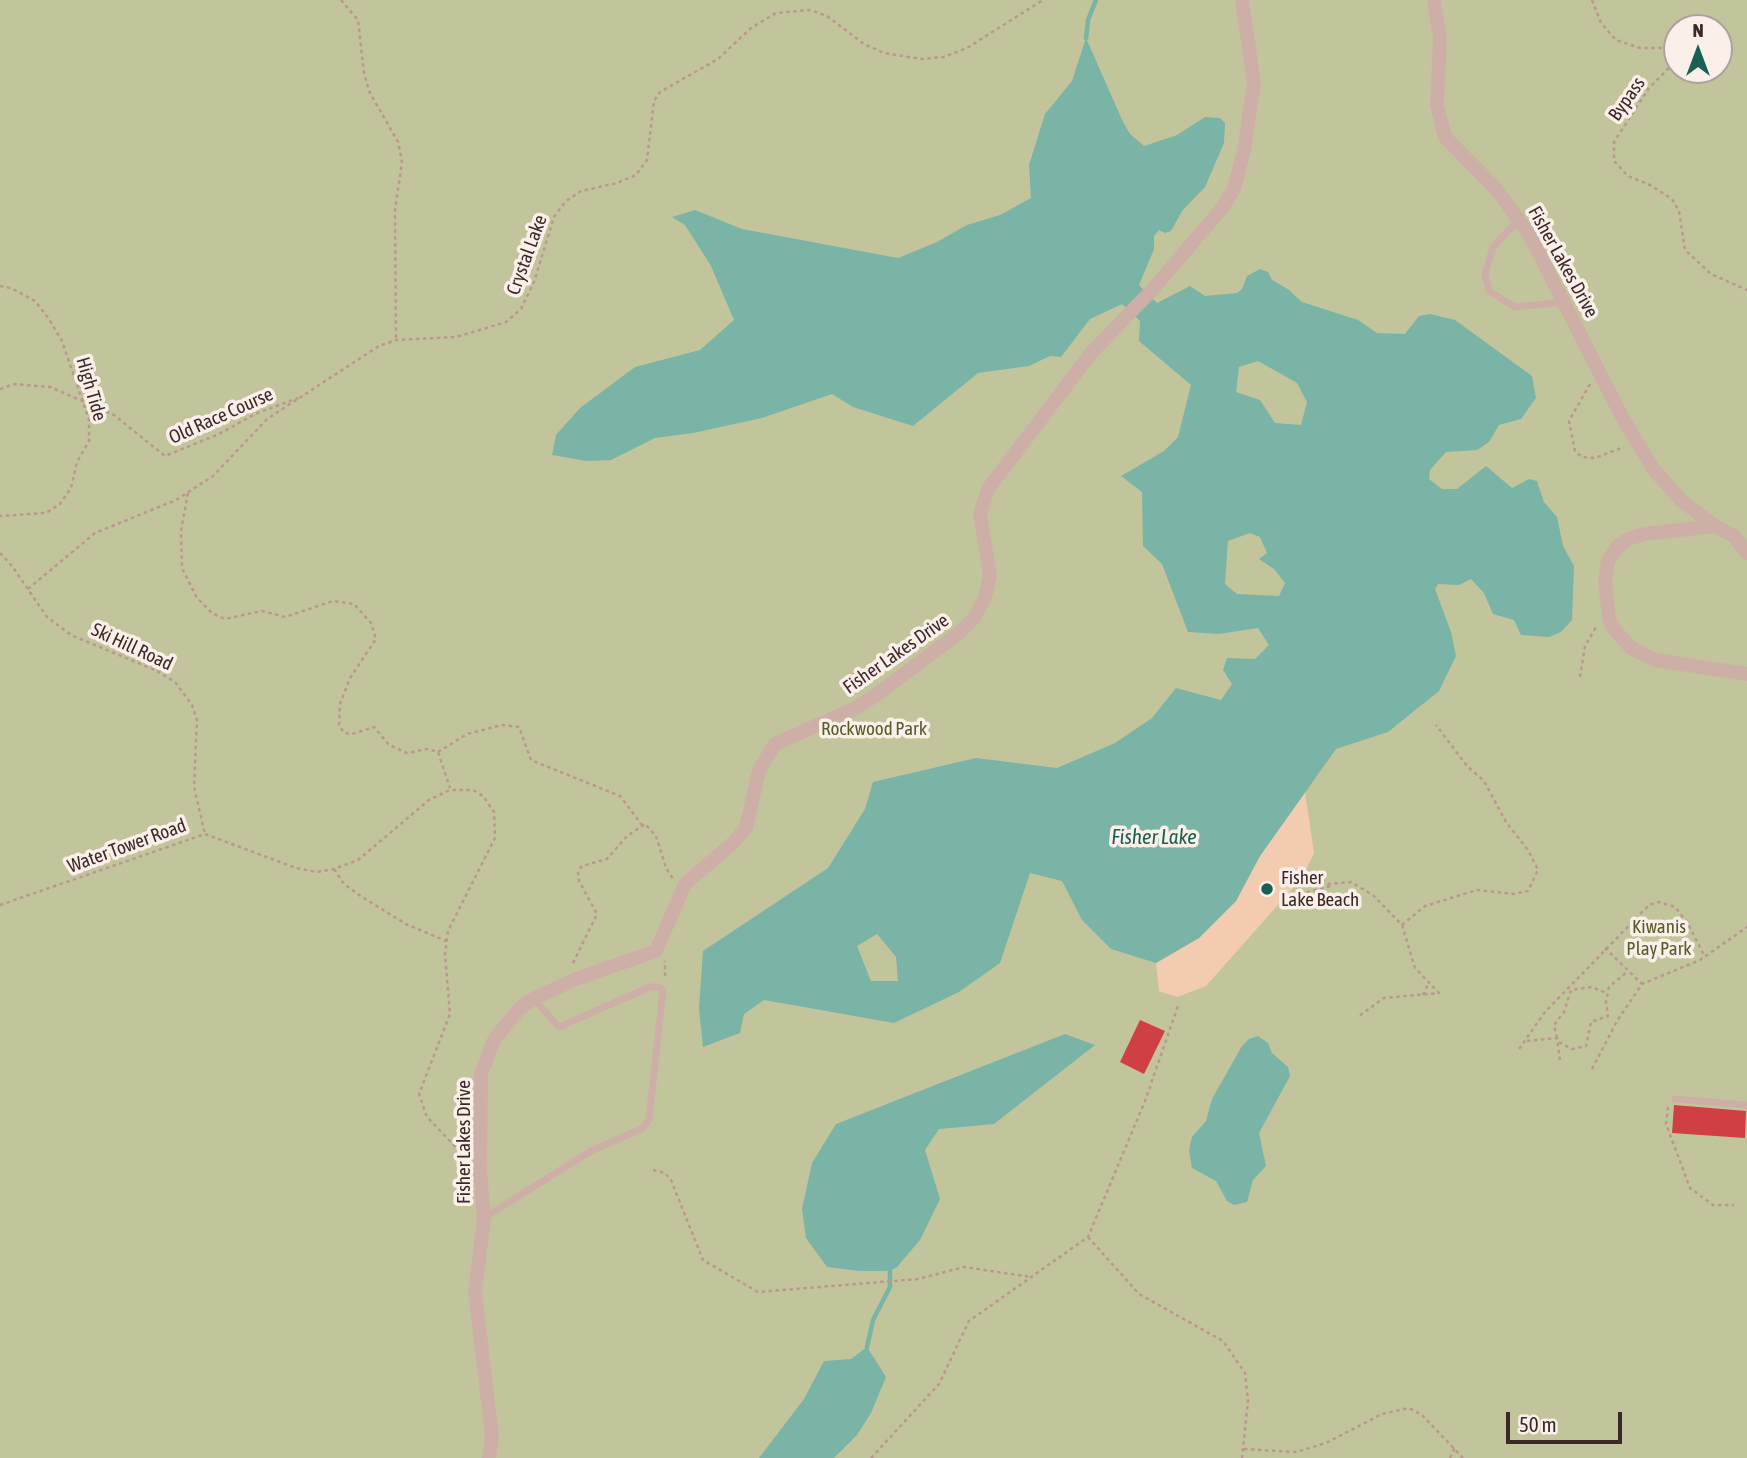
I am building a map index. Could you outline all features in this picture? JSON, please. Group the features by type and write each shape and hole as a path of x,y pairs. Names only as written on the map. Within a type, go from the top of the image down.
{"street":[{"name":"Fisher Lakes Drive","path":"489,1458 492,1436 475,1292 484,1218 480,1172 481,1074 494,1040 519,1009 533,999 573,981 652,953 660,945 681,890 746,828 759,770 775,744 876,695 959,633 974,618 985,598 990,576 980,525 984,496 1091,353 1153,289 1222,208 1237,182 1254,83 1242,0"},
{"name":"Fisher Lakes Drive","path":"1434,0 1439,28 1437,105 1441,129 1450,145 1497,190 1519,219 1566,302 1636,441 1671,491 1715,526 1734,536 1747,553"},
{"path":"1715,526 1644,534 1628,539 1617,547 1606,569 1609,618 1614,629 1631,648 1655,660 1747,674"}],"lane":[{"path":"1519,219 1493,247 1485,274 1489,291 1515,307 1566,302"},
{"path":"484,1218 591,1152 648,1124 664,994 660,986 650,987 559,1027 533,999"},
{"path":"1673,1098 1747,1105"}],"path":[{"path":"29,589 95,533 188,493 230,461 267,419 379,346 396,340 396,210 402,162 398,142 370,93 364,74 358,20 341,0"},
{"name":"Crystal Lake","path":"396,340 456,337 506,321 522,309 534,282 554,217 566,201 581,191 636,176 647,160 654,101 660,92 718,59 751,28 776,13 810,10 827,16 874,48 921,59 944,57 967,48 1043,0"},
{"name":"Bypass","path":"1592,0 1601,23 1616,40 1640,48 1667,48 1676,57 1675,62 1649,88 1614,142 1614,161 1628,176 1650,184 1672,199 1679,211 1685,250 1711,274 1747,290"},
{"name":"High Tide","path":"0,286 11,288 35,301 49,319 62,341 89,420 89,441 77,462 71,488 60,504 46,513 0,516"},
{"path":"1599,371 1569,421 1575,451 1582,457 1595,458 1636,441"},
{"name":"Old Race Course","path":"0,389 14,384 50,387 82,400 114,415 165,457 255,414 307,395"},
{"path":"188,493 181,531 182,568 197,598 212,613 225,619 262,611 285,617 333,601 354,604 371,624 376,639 349,678 340,704 339,725 344,733 374,727 388,745 407,753 427,749 438,752 467,734 502,725 519,727 531,760 620,796 642,825 649,826 656,836 666,868 681,890"},
{"name":"Ski Hill Road","path":"0,553 47,617 71,635 157,671 174,682 192,705 197,720 194,787 205,834"},
{"path":"1580,677 1588,638 1596,627 1609,618"},
{"path":"1402,925 1425,906 1477,890 1514,894 1528,891 1538,870 1528,850 1506,822 1484,781 1466,766 1436,725"},
{"path":"438,752 450,790 473,790 483,796 494,812 496,828 491,850 452,920 446,941 450,1014 419,1094 427,1117 480,1172"},
{"name":"Water Tower Road","path":"0,905 205,834 296,868 317,872 334,869 358,860 412,813 450,790"},
{"path":"573,981 574,961 597,914 583,893 578,871 582,866 607,859 642,825"},
{"path":"334,869 344,884 362,897 406,924 446,941"},
{"path":"1310,872 1334,885"},
{"path":"1293,896 1334,885 1355,883 1373,895 1402,925 1415,968 1439,993 1384,998 1359,1016"},
{"path":"1519,1049 1545,1012 1570,989 1639,912 1659,902 1671,904 1681,913 1705,957"},
{"path":"1592,1069 1617,1021 1642,985 1705,957 1747,927"},
{"path":"660,945 665,959 664,994"},
{"path":"1605,948 1642,985"},
{"path":"1608,1016 1606,993 1612,983 1628,971"},
{"path":"1423,995 1429,982"},
{"path":"1570,989 1592,987 1606,993"},
{"path":"1560,1060 1554,1025 1564,1012 1570,989"},
{"path":"871,1458 939,1384 969,1321 1088,1237 1130,1138 1179,1003"},
{"path":"1527,1041 1558,1040 1566,1048 1583,1048 1588,1042 1591,1022 1608,1016 1617,1021"},
{"path":"1673,1098 1666,1124 1690,1188 1713,1205 1734,1205"},
{"path":"653,1170 665,1173 671,1180 702,1260 758,1292 918,1279 964,1267 1032,1277"},
{"path":"1088,1237 1139,1294 1223,1340 1245,1373 1248,1401 1242,1458"},
{"path":"1244,1449 1282,1453 1309,1449 1382,1414 1402,1408 1422,1415 1463,1458"},
{"path":"1450,1458 1455,1447"}],"green space":[{"name":"Rockwood Park","path":"0,0 1747,0 1747,1458 0,1458"}],"sand":[{"name":"Fisher Lake Beach","path":"1305,792 1314,853 1302,878 1206,986 1177,997 1159,991 1156,963 1199,938 1236,901 1260,856"}],"water":[{"name":"Fisher Lake","path":"1086,38 1123,122 1130,134 1144,146 1177,135 1205,117 1220,118 1225,123 1224,143 1205,187 1182,211 1171,231 1165,233 1159,230 1154,236 1154,249 1139,285 1157,303 1190,286 1205,296 1237,293 1242,289 1247,276 1260,269 1268,272 1272,280 1302,302 1358,320 1377,333 1405,334 1419,316 1430,314 1455,320 1532,376 1536,398 1521,419 1499,425 1489,442 1477,450 1446,452 1430,470 1429,479 1442,489 1457,489 1486,466 1512,488 1529,479 1537,481 1544,502 1557,517 1563,546 1574,566 1572,620 1561,632 1549,637 1521,635 1514,620 1493,614 1484,593 1471,579 1459,585 1438,584 1435,589 1451,632 1456,656 1439,691 1388,732 1336,749 1260,856 1236,901 1199,938 1156,963 1111,949 1082,920 1062,881 1030,873 1000,963 959,992 894,1023 764,1000 744,1014 740,1033 703,1047 699,1008 703,951 828,868 865,809 873,782 976,758 1057,768 1115,743 1152,718 1176,688 1221,700 1232,684 1223,670 1227,658 1255,659 1269,645 1258,628 1219,634 1188,632 1162,564 1143,546 1142,492 1121,476 1164,451 1178,437 1191,385 1139,341 1140,321 1122,304 1090,319 1061,357 1050,356 1029,366 978,373 913,426 853,407 832,394 762,418 655,438 611,460 587,461 552,455 556,435 580,408 635,367 700,350 734,320 711,266 685,225 672,217 695,210 742,229 898,258 937,242 967,225 1000,215 1031,198 1029,165 1045,114 1072,81","holes":["1258,361 1297,383 1307,402 1301,425 1275,423 1260,400 1236,392 1239,367","1250,533 1260,537 1267,553 1259,559 1274,569 1285,583 1279,596 1237,594 1225,584 1228,541","877,934 896,957 898,981 871,981 857,946"]},
{"path":"1065,1034 1095,1045 994,1124 939,1129 925,1150 940,1199 920,1240 897,1267 890,1271 859,1271 827,1267 806,1238 802,1209 812,1163 836,1124"},
{"path":"1258,1036 1268,1043 1272,1053 1288,1067 1290,1076 1259,1133 1266,1166 1253,1180 1247,1202 1234,1205 1227,1201 1216,1181 1192,1168 1189,1150 1192,1137 1206,1121 1212,1099 1242,1046 1249,1039"},
{"path":"867,1347 886,1377 871,1413 857,1435 834,1458 759,1458 804,1399 824,1361 851,1359"}],"building":[{"path":"1140,1020 1165,1031 1144,1074 1120,1062"},
{"path":"1674,1105 1746,1111 1745,1138 1672,1133"}],"waterway":[{"path":"1086,38 1088,20 1096,0"},
{"path":"867,1347 873,1320 890,1287 890,1271"}],"place":[{"name":"Fisher Lake Beach","path":"1267,889"}],"park label":[{"name":"Kiwanis Play Park","path":"1659,938"}]}
